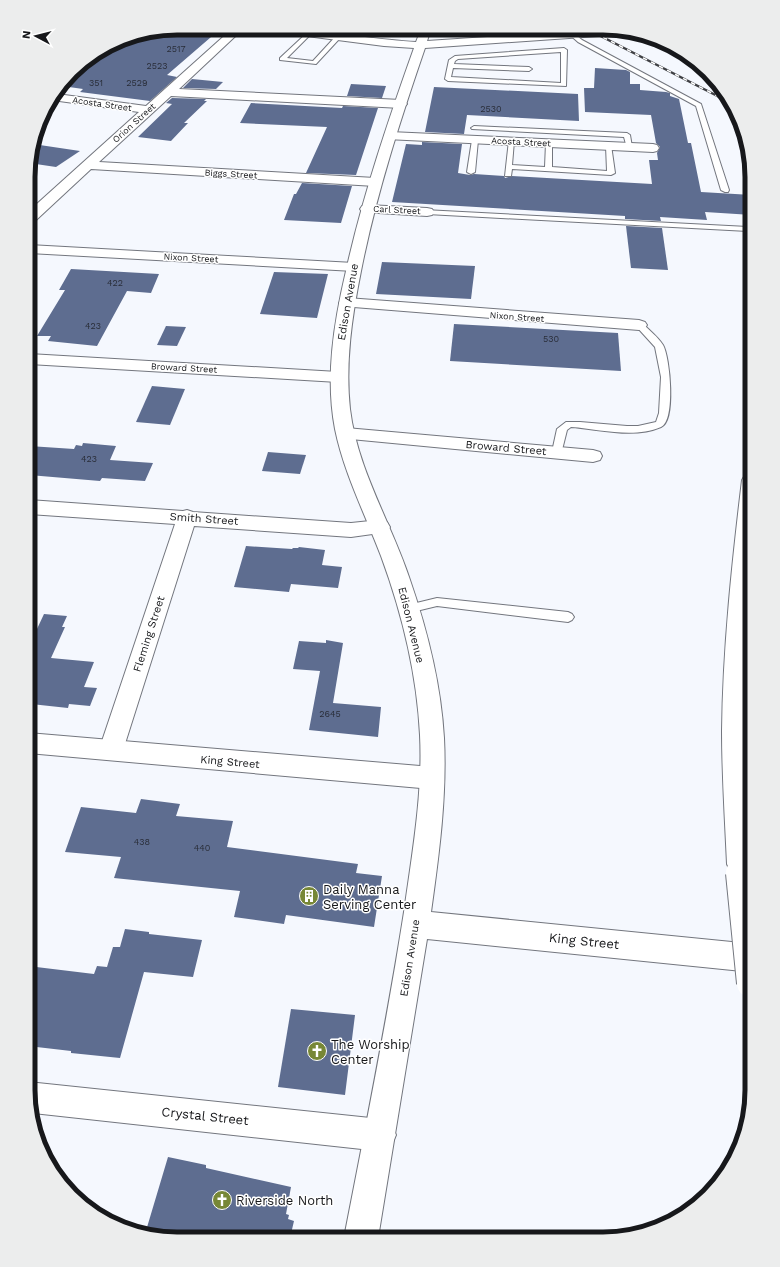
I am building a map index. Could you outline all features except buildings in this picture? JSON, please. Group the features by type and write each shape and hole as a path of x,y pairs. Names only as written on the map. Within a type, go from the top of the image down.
{"main road":[{"name":"Orion Street","path":"35,213 232,35"},
{"path":"324,35 395,44 423,37 526,53 570,35"},
{"name":"Edison Avenue","path":"362,1232 380,1135 425,865 432,778 432,737 426,687 408,609 398,574 359,478 346,434 338,378 342,329 354,267 374,182 423,37"},
{"path":"169,92 401,104"},
{"name":"Acosta Street","path":"59,98 149,110"},
{"name":"Acosta Street","path":"390,136 475,134 549,143 653,148"},
{"name":"Biggs Street","path":"87,165 374,182"},
{"name":"Carl Street","path":"368,208 427,212"},
{"name":"Nixon Street","path":"35,249 354,267"},
{"name":"Nixon Street","path":"347,304 639,325"},
{"name":"Broward Street","path":"35,359 338,378"},
{"name":"Broward Street","path":"346,434 593,456"},
{"name":"Smith Street","path":"35,506 351,530 380,527"},
{"name":"Fleming Street","path":"111,750 187,517"},
{"path":"745,547 735,691 735,745 740,864 745,914"},
{"name":"King Street","path":"35,744 432,778"},
{"name":"King Street","path":"416,924 745,957"},
{"name":"Crystal Street","path":"35,1098 380,1135"}],"lane":[{"path":"307,35 282,58 314,63 338,37"},
{"path":"573,35 580,41 699,105 725,190"},
{"path":"564,50 564,85 448,80 451,66 452,60 457,57 564,50"},
{"path":"451,66 526,53"},
{"path":"526,53 528,83"},
{"path":"471,172 475,134"},
{"path":"609,146 611,173 548,169 509,170 509,137 627,135 629,147"},
{"path":"548,169 549,143"},
{"path":"427,212 745,229"},
{"path":"557,452 562,429 569,424 632,430 652,428 660,424 664,413 666,377 659,346 639,325"},
{"path":"408,609 437,602 568,617"}],"railway":[{"path":"599,35 721,98"}],"place":[{"name":"Daily Manna Serving Center","path":"309,896"},
{"name":"The Worship Center","path":"317,1051"},
{"name":"Riverside North","path":"222,1200"}]}
